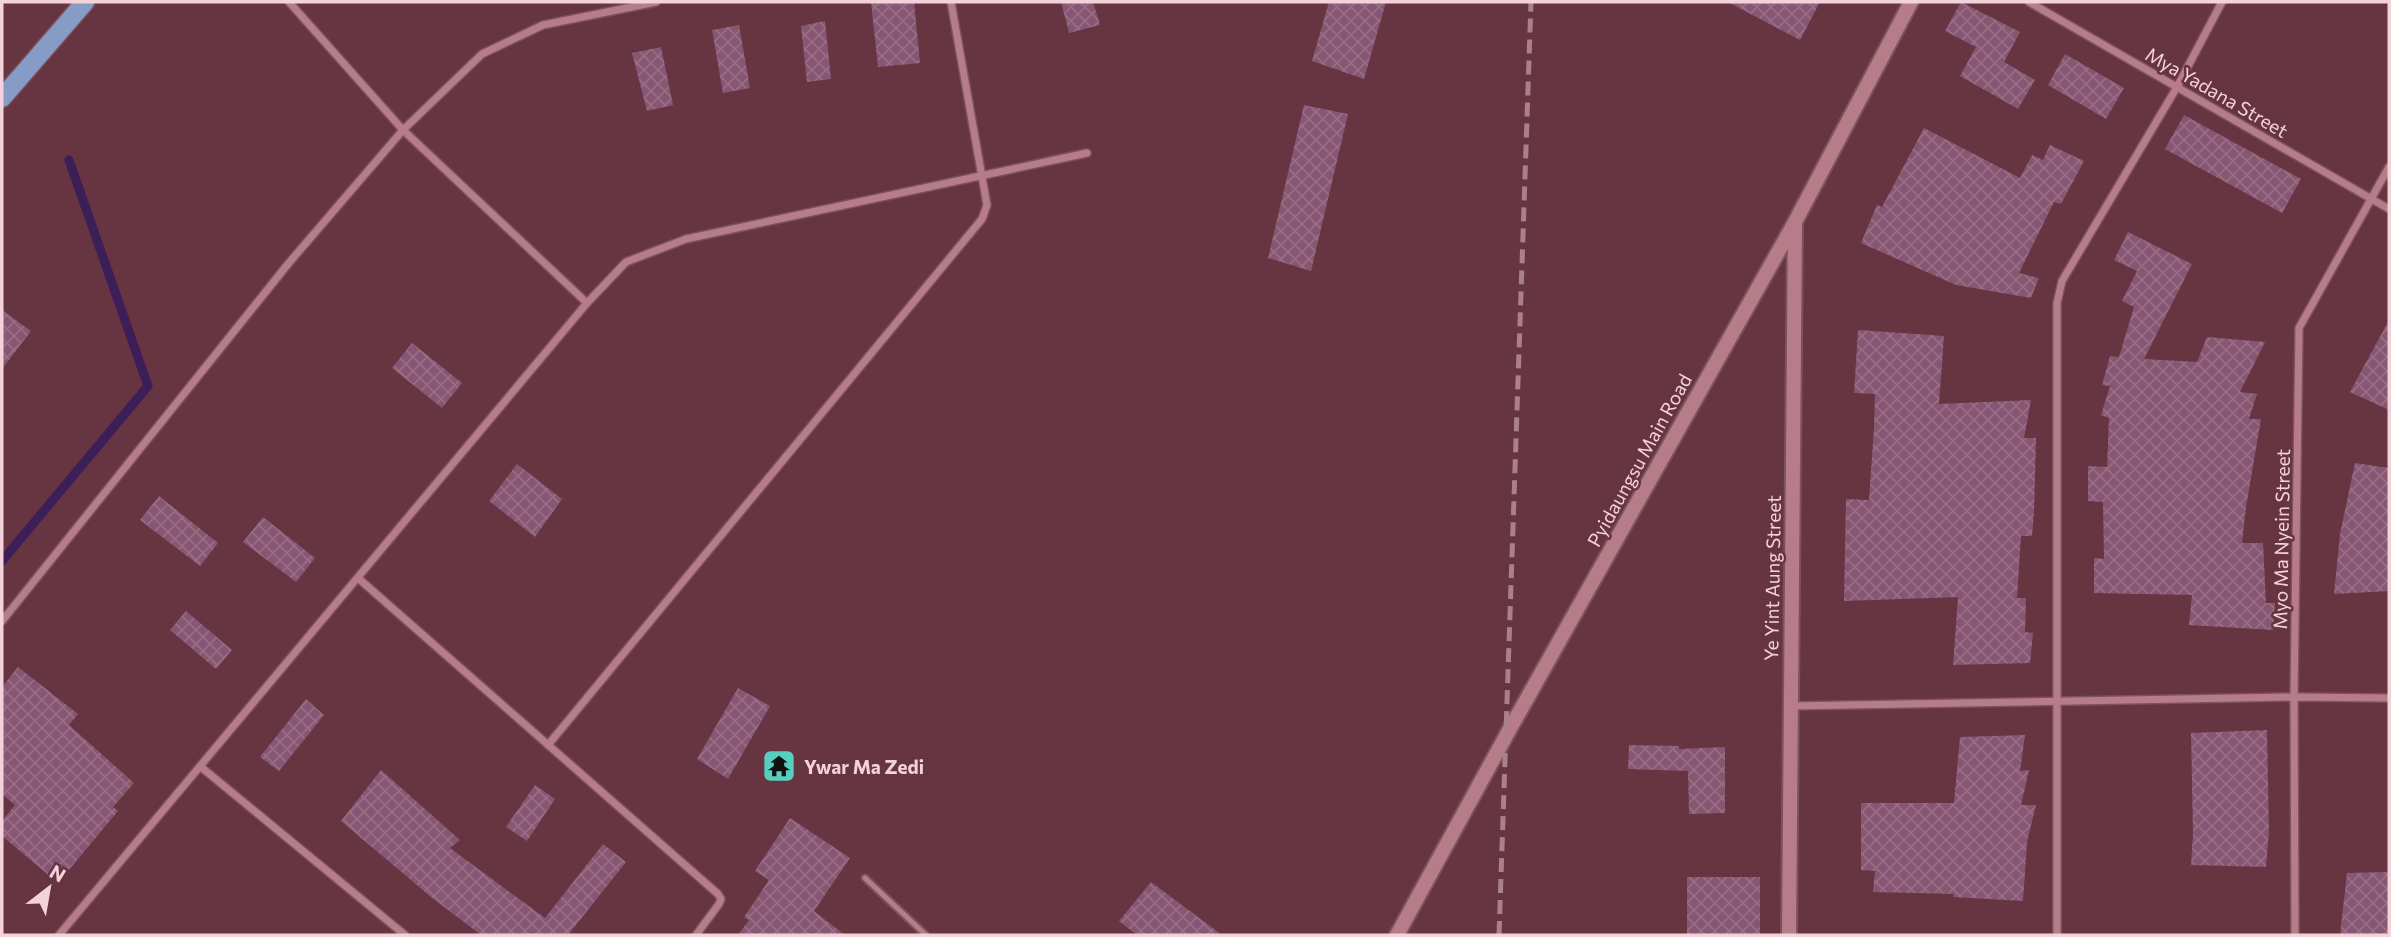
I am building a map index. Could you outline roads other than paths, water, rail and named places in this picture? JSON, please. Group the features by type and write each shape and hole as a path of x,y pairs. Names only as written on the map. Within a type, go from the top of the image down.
{"main road":[{"path":"2,98 85,2"},
{"name":"Pyidaungsu Main Road","path":"1397,935 1795,222 1911,2"},
{"name":"Ye Yint Aung Street","path":"1789,935 1795,222"}],"street":[{"path":"289,2 403,130 587,303"},
{"path":"2,621 288,264 403,130 482,54 543,25 656,2"},
{"path":"548,745 982,219 987,205 951,2"},
{"name":"Mya Yadana Street","path":"2029,2 2389,209"},
{"path":"2057,935 2057,303 2062,281 2176,87 2222,2"},
{"path":"59,935 587,303 626,262 686,239 1087,153"},
{"name":"Myo Ma Nyein Street","path":"2295,935 2294,697 2300,328 2389,167"},
{"path":"358,579 718,894 721,899 719,904 696,935"},
{"path":"1790,706 2294,697 2389,698"},
{"path":"201,767 405,935"}],"lane":[{"path":"865,878 926,935"}],"waterway":[{"path":"2,561 148,386 69,160"}],"railway":[{"path":"1499,935 1531,2"}],"place":[{"name":"Ywar Ma Zedi","path":"779,766"}]}
